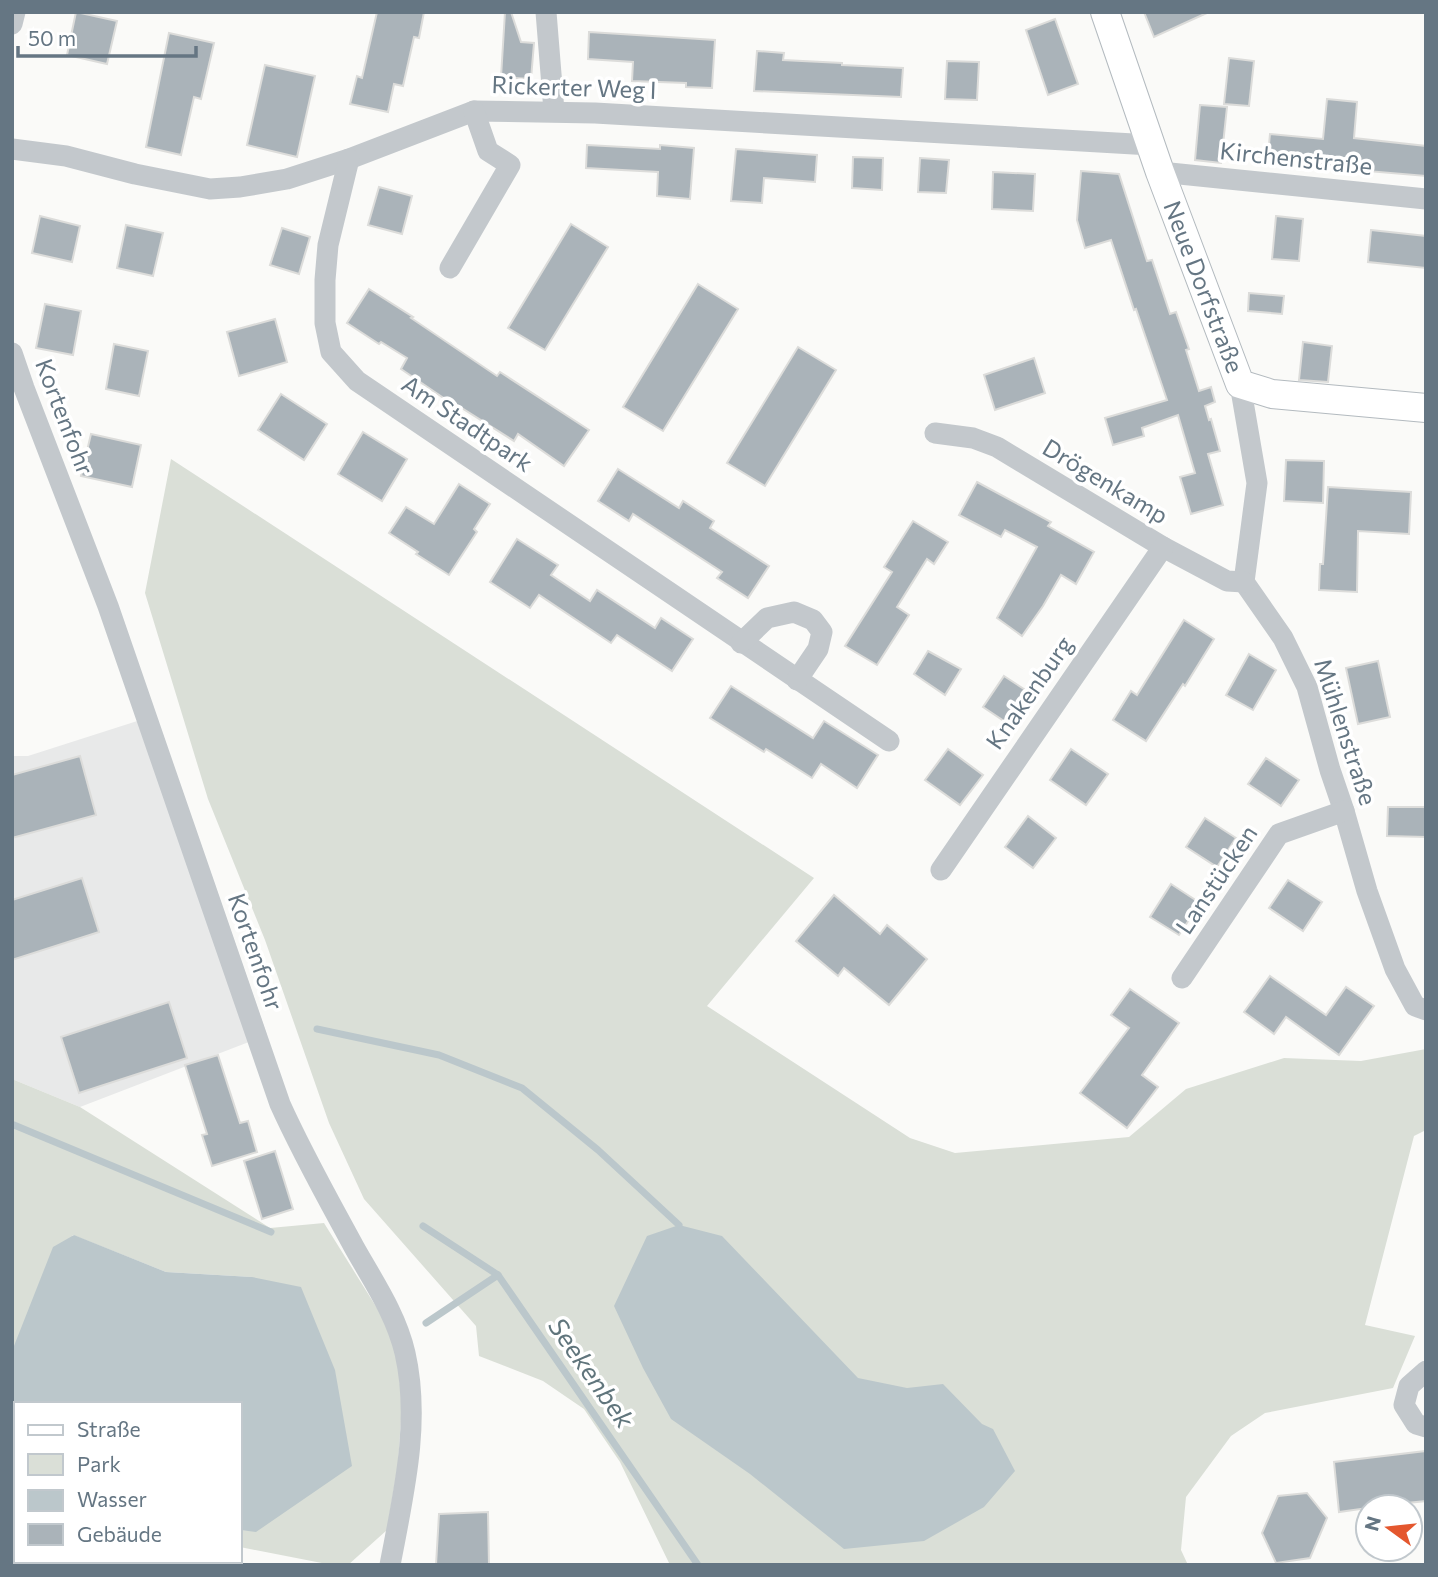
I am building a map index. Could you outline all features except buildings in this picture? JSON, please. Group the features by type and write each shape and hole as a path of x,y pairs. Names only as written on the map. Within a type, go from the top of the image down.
{"street":[{"path":"12,24 15,12"},
{"path":"546,12 554,111"},
{"name":"Neue Dorfstraße","path":"1105,12 1150,145 1240,384 1272,394 1426,408"},
{"path":"450,268 510,165 488,150 474,111"},
{"name":"Rickerter Weg I","path":"12,149 66,156 135,174 210,189 288,179 349,159 474,111 554,111 1150,145"},
{"name":"Am Stadtpark","path":"349,159 328,245 324,323 331,352 357,382 889,741"},
{"name":"Kirchenstraße","path":"1160,172 1426,199"},
{"name":"Kortenfohr","path":"14,362 108,606 280,1104 304,1157 394,1319 405,1354 411,1407 408,1464 390,1565"},
{"path":"1240,384 1258,484 1244,582"},
{"name":"Drögenkamp","path":"935,433 973,438 997,447 1163,547 1227,581 1244,582"},
{"name":"Knakenburg","path":"941,870 1163,547"},
{"name":"Mühlenstraße","path":"1244,582 1283,638 1307,687 1367,891 1395,969 1415,1006 1426,1010"},
{"path":"741,643 767,618 794,612 813,620 822,632 818,649 797,680"},
{"name":"Lanstücken","path":"1182,978 1279,834 1344,811"},
{"path":"1426,1371 1409,1386 1404,1405 1416,1424 1426,1427"}],"shaded area":[{"path":"156,715 267,1035 80,1107 12,1079 12,756 28,756"}],"green space":[{"path":"171,459 814,878 707,1006 910,1138 955,1153 1129,1137 1186,1089 1284,1058 1361,1061 1426,1049 1426,1130 1414,1136 1365,1325 1415,1336 1393,1388 1265,1413 1231,1436 1186,1497 1181,1550 1188,1565 670,1565 620,1462 584,1409 543,1381 479,1356 476,1326 364,1199 329,1123 265,940 208,799 145,593"},
{"path":"12,1079 80,1107 270,1228 324,1223 385,1321 397,1356 402,1404 398,1464 387,1530 348,1565 332,1565 242,1547 242,1530 257,1531 252,1277 166,1272 73,1235 12,1351"},
{"path":"94,1563 163,1563 162,1565"}],"water":[{"path":"679,1225 722,1236 858,1378 907,1388 943,1384 982,1424 993,1429 1015,1471 984,1507 924,1541 844,1549 750,1474 671,1419 643,1368 614,1306 647,1236"},
{"path":"74,1235 166,1272 252,1277 301,1287 335,1370 352,1466 256,1532 242,1530 242,1402 14,1402 12,1494 12,1351 53,1247"}],"waterway":[{"path":"317,1029 439,1055 522,1088 598,1150 679,1225"},
{"path":"14,1125 271,1232"},
{"path":"423,1226 498,1275"},
{"name":"Seekenbek","path":"426,1323 498,1275 698,1565"},
{"name":"Seekenbek","path":"58,1563 63,1565"}]}
